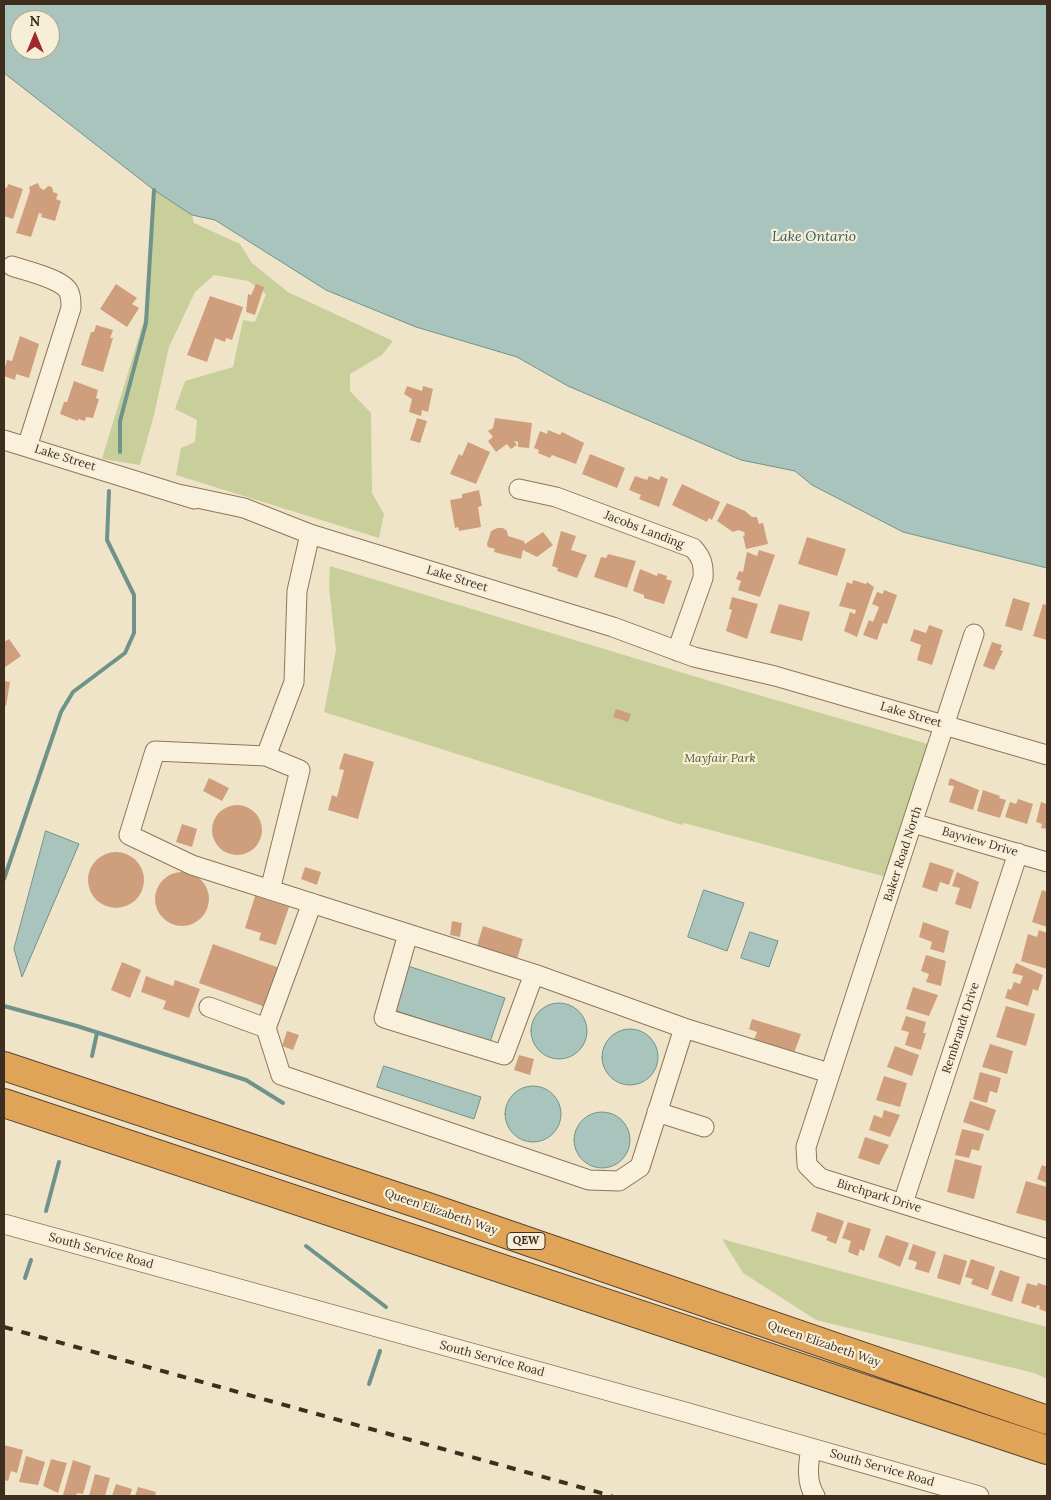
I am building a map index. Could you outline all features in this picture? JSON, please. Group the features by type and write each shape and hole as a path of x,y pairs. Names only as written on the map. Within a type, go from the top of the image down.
{"highway":[{"name":"Queen Elizabeth Way","path":"4,1066 434,1209 1047,1420"},
{"path":"4,1104 1047,1450"}],"street":[{"path":"12,266 60,283 67,289 71,297 71,308 28,447"},
{"name":"Lake Street","path":"4,440 183,495 241,517 306,532 775,676 1047,754"},
{"name":"Jacobs Landing","path":"519,488 556,497 693,548 700,555 704,566 703,578 679,647"},
{"path":"266,756 294,682 297,591 306,532"},
{"name":"Baker Road North","path":"829,1073 974,634"},
{"path":"270,890 300,770 266,756 155,751 129,835 192,865 270,890 312,903 534,974 684,1028 829,1073"},
{"name":"Bayview Drive","path":"913,823 1047,862"},
{"name":"Rembrandt Drive","path":"903,1203 1018,853"},
{"path":"312,903 266,1028 281,1075 589,1180 618,1181 640,1167 684,1028"},
{"path":"408,934 384,1018 504,1055 534,974"},
{"path":"209,1007 266,1028"},
{"name":"Birchpark Drive","path":"829,1073 806,1147 807,1165 820,1178 1047,1249"},
{"path":"658,1112 704,1127"},
{"name":"South Service Road","path":"4,1224 979,1496"},
{"path":"810,1448 808,1469 810,1488 816,1496"}],"green space":[{"path":"154,190 192,215 194,223 240,244 252,263 288,292 393,341 382,355 350,374 350,391 371,413 372,493 384,514 379,538 176,475 181,448 195,442 197,420 175,409 185,381 233,367 243,320 255,322 266,294 248,281 214,275 195,292 169,347 154,415 140,465 102,459 146,313"},
{"name":"Mayfair Park","path":"330,566 710,681 928,744 886,877 684,823 682,825 324,712 336,650 329,587"},
{"path":"722,1239 1047,1327 1047,1379 1034,1373 816,1320 743,1273"}],"water":[{"name":"Lake Ontario","path":"4,4 1047,4 1047,568 903,532 812,485 795,471 741,460 568,386 517,357 416,327 326,290 215,220 192,215 154,190 4,73"},
{"path":"46,831 79,844 22,977 14,949"},
{"path":"704,890 744,903 727,951 688,937"},
{"path":"750,932 778,941 769,967 741,958"},
{"path":"405,965 505,998 490,1042 391,1009"},
{"path":"559,1003 570,1005 579,1011 585,1020 587,1031 585,1042 579,1051 570,1057 559,1059 548,1057 539,1051 533,1042 531,1031 533,1020 539,1011 548,1005"},
{"path":"630,1029 641,1031 650,1037 656,1046 658,1057 656,1068 650,1077 641,1083 630,1085 619,1083 610,1077 604,1068 602,1057 604,1046 610,1037 619,1031"},
{"path":"384,1066 481,1097 474,1119 377,1087"},
{"path":"533,1086 544,1088 553,1094 559,1103 561,1114 559,1125 553,1134 544,1140 533,1142 522,1140 513,1134 507,1125 505,1114 507,1103 513,1094 522,1088"},
{"path":"602,1112 613,1114 622,1120 628,1129 630,1140 628,1151 622,1160 613,1166 602,1168 591,1166 582,1160 576,1151 574,1140 576,1129 582,1120 591,1114"}],"building":[{"path":"38,183 40,188 44,190 48,186 52,187 53,192 58,194 56,199 61,201 55,221 41,217 42,214 39,213 31,237 16,233 30,191 29,187"},
{"path":"8,184 23,189 13,219 4,216 4,187 7,188"},
{"path":"116,284 137,298 132,304 139,308 127,327 100,309"},
{"path":"256,284 264,287 255,315 246,312 248,294 251,295"},
{"path":"210,296 243,307 232,340 226,338 225,342 215,338 207,362 187,355"},
{"path":"96,325 113,330 110,338 113,338 103,372 81,365 91,332 94,332"},
{"path":"20,336 39,344 29,378 16,374 15,380 4,376 4,371 7,360 12,361"},
{"path":"74,381 98,390 96,398 99,399 93,418 86,417 85,421 78,419 78,421 60,414 64,402 67,402"},
{"path":"407,386 422,391 423,386 433,389 428,412 422,410 421,416 409,412 412,399 404,394"},
{"path":"417,418 427,421 420,443 410,440"},
{"path":"495,418 532,423 529,448 518,447 518,442 514,441 517,445 511,449 507,444 496,452 488,441 493,437 488,431 493,428"},
{"path":"548,430 560,435 562,432 584,443 576,464 552,455 550,458 538,453 539,450 534,448 540,431 547,434"},
{"path":"468,442 490,452 476,484 450,474 459,454 462,456"},
{"path":"590,454 625,468 617,488 582,474"},
{"path":"635,476 647,480 649,476 659,480 661,476 668,479 659,507 639,499 641,495 629,490"},
{"path":"682,484 720,502 712,520 709,518 707,522 672,505"},
{"path":"479,490 482,506 478,507 481,527 459,531 458,527 455,528 450,500 462,498 462,494"},
{"path":"727,503 745,511 752,517 757,517 759,524 763,523 768,544 746,549 744,532 738,530 733,532 717,521"},
{"path":"503,528 507,531 508,536 524,541 525,544 543,532 553,545 537,557 523,550 521,559 494,552 495,549 488,547 487,544 491,531"},
{"path":"561,531 576,536 571,550 587,555 577,578 557,571 558,568 552,566"},
{"path":"807,537 846,549 837,576 798,564"},
{"path":"759,550 775,555 760,597 738,590 741,581 736,579 739,571 743,572 747,552 757,556"},
{"path":"608,554 636,561 627,588 594,577 601,557 606,558"},
{"path":"640,569 657,576 658,573 667,576 666,579 672,581 664,604 644,598 644,595 633,591"},
{"path":"853,580 866,584 867,582 874,587 857,637 844,631 850,612 855,614 856,610 839,606 847,582 852,584"},
{"path":"884,590 897,595 887,624 883,623 877,640 863,635 869,620 873,622 879,607 872,604 877,592 883,594"},
{"path":"732,597 758,604 747,639 726,631 732,610 729,609"},
{"path":"1013,598 1030,603 1022,631 1005,626"},
{"path":"779,604 810,612 802,641 770,633"},
{"path":"1043,604 1047,605 1047,640 1033,636"},
{"path":"929,625 943,630 932,665 917,660 921,645 910,641 914,629 926,633"},
{"path":"9,639 21,656 4,668 4,642"},
{"path":"992,642 1002,645 1000,650 1003,651 994,670 983,666"},
{"path":"4,681 10,682 6,706 4,705"},
{"path":"616,709 631,714 628,722 613,717"},
{"path":"344,753 374,762 358,819 328,810 332,795 337,797 344,770 339,769"},
{"path":"209,778 229,788 222,801 203,791"},
{"path":"950,778 979,790 973,810 949,802 954,786 948,785"},
{"path":"983,790 1006,800 1000,818 977,811"},
{"path":"1018,799 1033,804 1027,824 1005,817 1010,802 1016,804"},
{"path":"1041,802 1047,804 1047,829 1041,828 1042,824 1036,822"},
{"path":"237,805 246,807 257,816 262,830 260,839 251,850 237,855 228,853 217,844 212,830 214,821 223,810"},
{"path":"182,824 197,829 192,847 176,842"},
{"path":"110,852 122,852 136,860 144,874 142,891 136,900 122,908 110,908 100,903 93,896 88,886 88,874 93,864 100,857"},
{"path":"930,862 954,870 949,885 940,882 937,892 922,887"},
{"path":"305,867 321,872 317,885 301,879"},
{"path":"177,872 187,872 197,876 205,884 209,899 205,914 197,922 187,926 177,926 167,922 159,914 155,904 155,894 159,884 167,876"},
{"path":"957,872 979,882 971,909 955,904 960,888 952,886"},
{"path":"1042,890 1047,892 1047,927 1032,922"},
{"path":"255,896 289,907 276,945 259,940 261,933 245,928"},
{"path":"452,921 462,923 460,937 450,935"},
{"path":"923,922 949,931 944,953 930,949 932,942 919,937"},
{"path":"483,926 523,939 517,959 477,946"},
{"path":"1039,930 1047,933 1047,969 1021,961 1028,934 1037,937"},
{"path":"213,944 285,970 271,1009 199,983"},
{"path":"926,955 946,961 941,986 926,982 929,974 921,971"},
{"path":"122,962 141,970 130,998 111,990"},
{"path":"1016,963 1043,975 1038,991 1033,989 1028,1006 1005,998 1008,989 1011,990 1014,982 1020,984 1023,976 1012,973"},
{"path":"146,976 173,986 175,980 200,989 189,1018 163,1009 166,1001 141,992"},
{"path":"913,987 938,995 929,1016 906,1009"},
{"path":"1006,1006 1035,1014 1026,1046 996,1037"},
{"path":"906,1016 926,1022 923,1033 926,1033 921,1050 905,1045 909,1032 901,1030"},
{"path":"752,1019 801,1034 794,1053 754,1040 757,1032 749,1029"},
{"path":"287,1031 299,1035 293,1050 282,1046"},
{"path":"990,1044 1013,1051 1007,1074 982,1067"},
{"path":"895,1046 919,1055 912,1076 887,1067"},
{"path":"519,1055 534,1059 530,1075 514,1070"},
{"path":"980,1072 1001,1078 997,1093 990,1091 987,1103 973,1099"},
{"path":"884,1076 907,1083 900,1107 876,1100"},
{"path":"970,1101 996,1110 989,1131 963,1122"},
{"path":"884,1110 900,1115 890,1137 869,1130 874,1115 882,1118"},
{"path":"962,1129 984,1134 979,1151 972,1149 969,1158 955,1155"},
{"path":"865,1137 889,1145 879,1165 858,1158"},
{"path":"955,1159 982,1166 974,1199 947,1192"},
{"path":"1042,1165 1047,1167 1047,1183 1037,1179"},
{"path":"1026,1181 1047,1187 1046,1221 1016,1213"},
{"path":"817,1212 844,1221 836,1244 826,1240 828,1237 811,1231"},
{"path":"848,1222 871,1229 864,1251 860,1249 858,1256 848,1252 851,1241 842,1238"},
{"path":"886,1235 909,1243 900,1267 878,1257"},
{"path":"913,1244 936,1252 929,1273 915,1269 917,1262 908,1259"},
{"path":"944,1254 967,1261 960,1285 937,1278"},
{"path":"971,1259 995,1267 988,1290 971,1284 973,1279 965,1277"},
{"path":"1000,1270 1020,1277 1012,1302 991,1295"},
{"path":"1027,1283 1037,1286 1038,1283 1047,1286 1047,1312 1039,1309 1040,1306 1037,1305 1036,1308 1021,1303"},
{"path":"4,1445 23,1450 17,1473 11,1471 8,1481 4,1480"},
{"path":"26,1456 45,1462 38,1485 19,1482"},
{"path":"51,1459 67,1463 58,1493 43,1486"},
{"path":"73,1460 91,1466 83,1494 77,1493 76,1496 63,1495"},
{"path":"95,1474 110,1478 105,1496 89,1496"},
{"path":"116,1484 132,1489 130,1496 112,1496"},
{"path":"138,1487 156,1492 155,1496 135,1496"}],"waterway":[{"path":"120,452 120,421 146,323 154,190"},
{"path":"4,879 61,712 73,692 125,653 134,633 134,595 107,540 109,491"},
{"path":"4,1006 77,1026 246,1080 283,1103"},
{"path":"92,1056 97,1033"},
{"path":"46,1211 59,1162"},
{"path":"306,1246 386,1307"},
{"path":"25,1278 31,1260"},
{"path":"369,1384 380,1351"}],"railway":[{"path":"4,1327 612,1496"}]}
